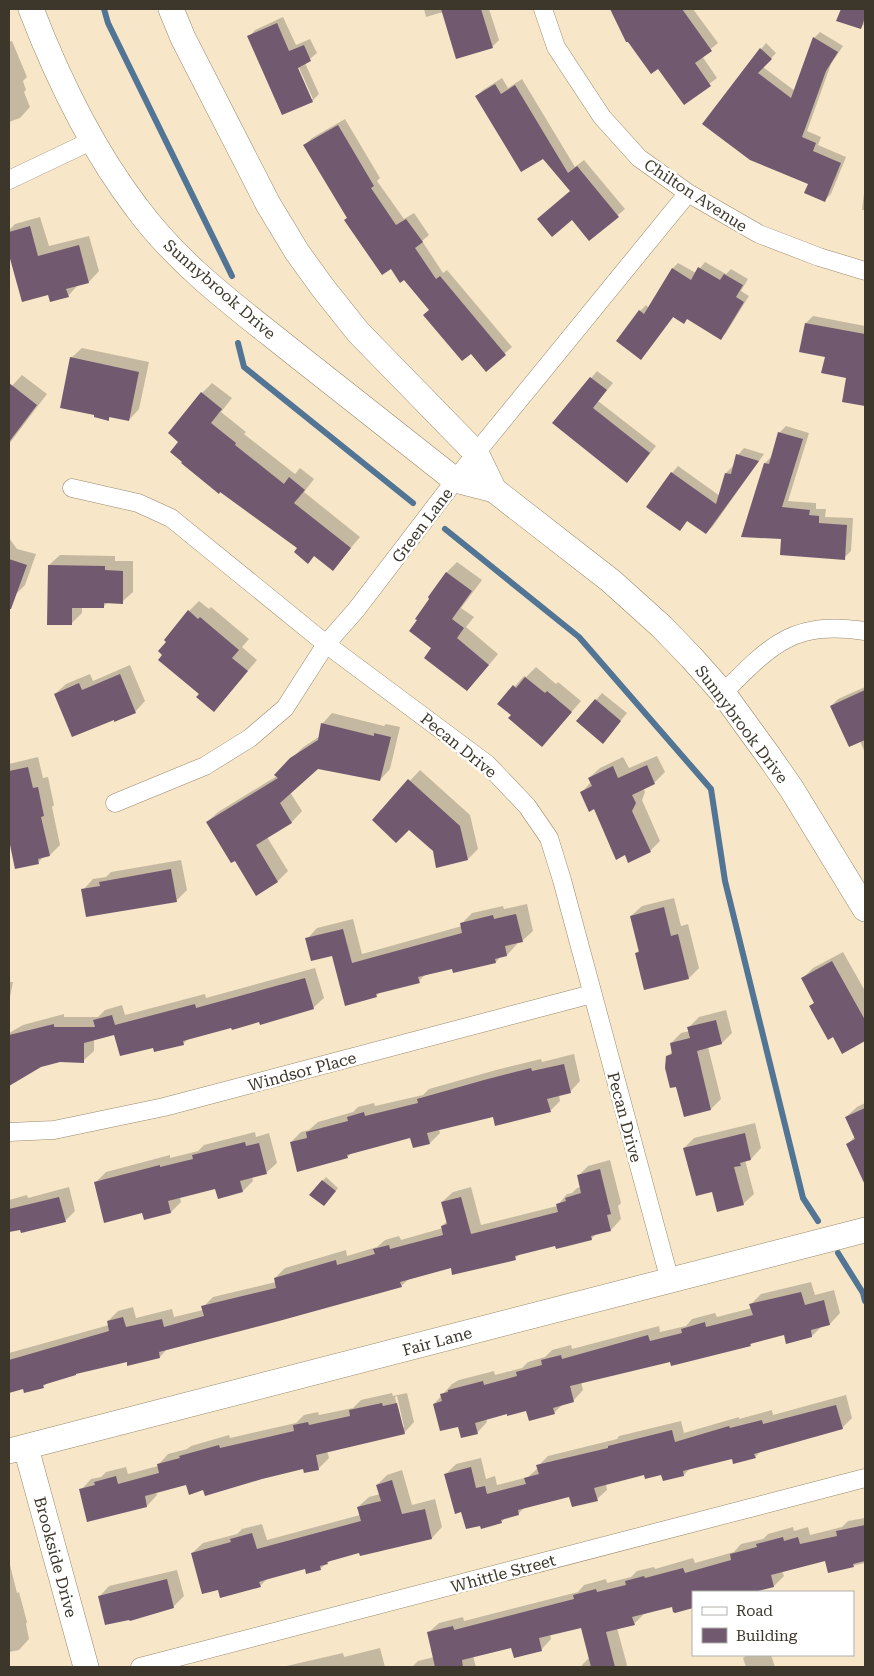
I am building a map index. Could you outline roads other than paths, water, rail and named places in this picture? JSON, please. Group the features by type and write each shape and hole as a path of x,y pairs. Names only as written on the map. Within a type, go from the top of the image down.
{"main road":[{"name":"Sunnybrook Drive","path":"31,9 49,54 91,141 137,210 161,238 231,303 456,480 494,490 611,581 661,626 723,693 791,788 865,909"},
{"name":"Sunnybrook Drive","path":"171,9 183,38 268,204 297,252 358,332 476,453 494,490"},
{"name":"Fair Lane","path":"18,1449 865,1230"},
{"name":"Brookside Drive","path":"18,1449 86,1667"}],"street":[{"name":"Chilton Avenue","path":"543,9 556,47 602,117 640,158 688,193 759,234 819,257 865,271"},
{"path":"9,180 91,141"},
{"name":"Green Lane","path":"115,804 205,766 250,738 285,708 326,644 356,610 476,453 688,193"},
{"name":"Pecan Drive","path":"72,488 138,503 171,518 326,644 488,764 527,806 549,838 562,880 670,1281"},
{"path":"723,693 769,648 797,633 827,627 865,630"},
{"name":"Windsor Place","path":"9,1132 54,1130 164,1107 592,994"},
{"name":"Whittle Street","path":"140,1667 865,1478"}],"waterway":[{"path":"104,9 108,23 232,276"},
{"path":"238,343 244,367 413,503"},
{"path":"445,529 579,637 711,789 725,881 803,1198 818,1221"},
{"path":"838,1253 863,1293 865,1301"}]}
